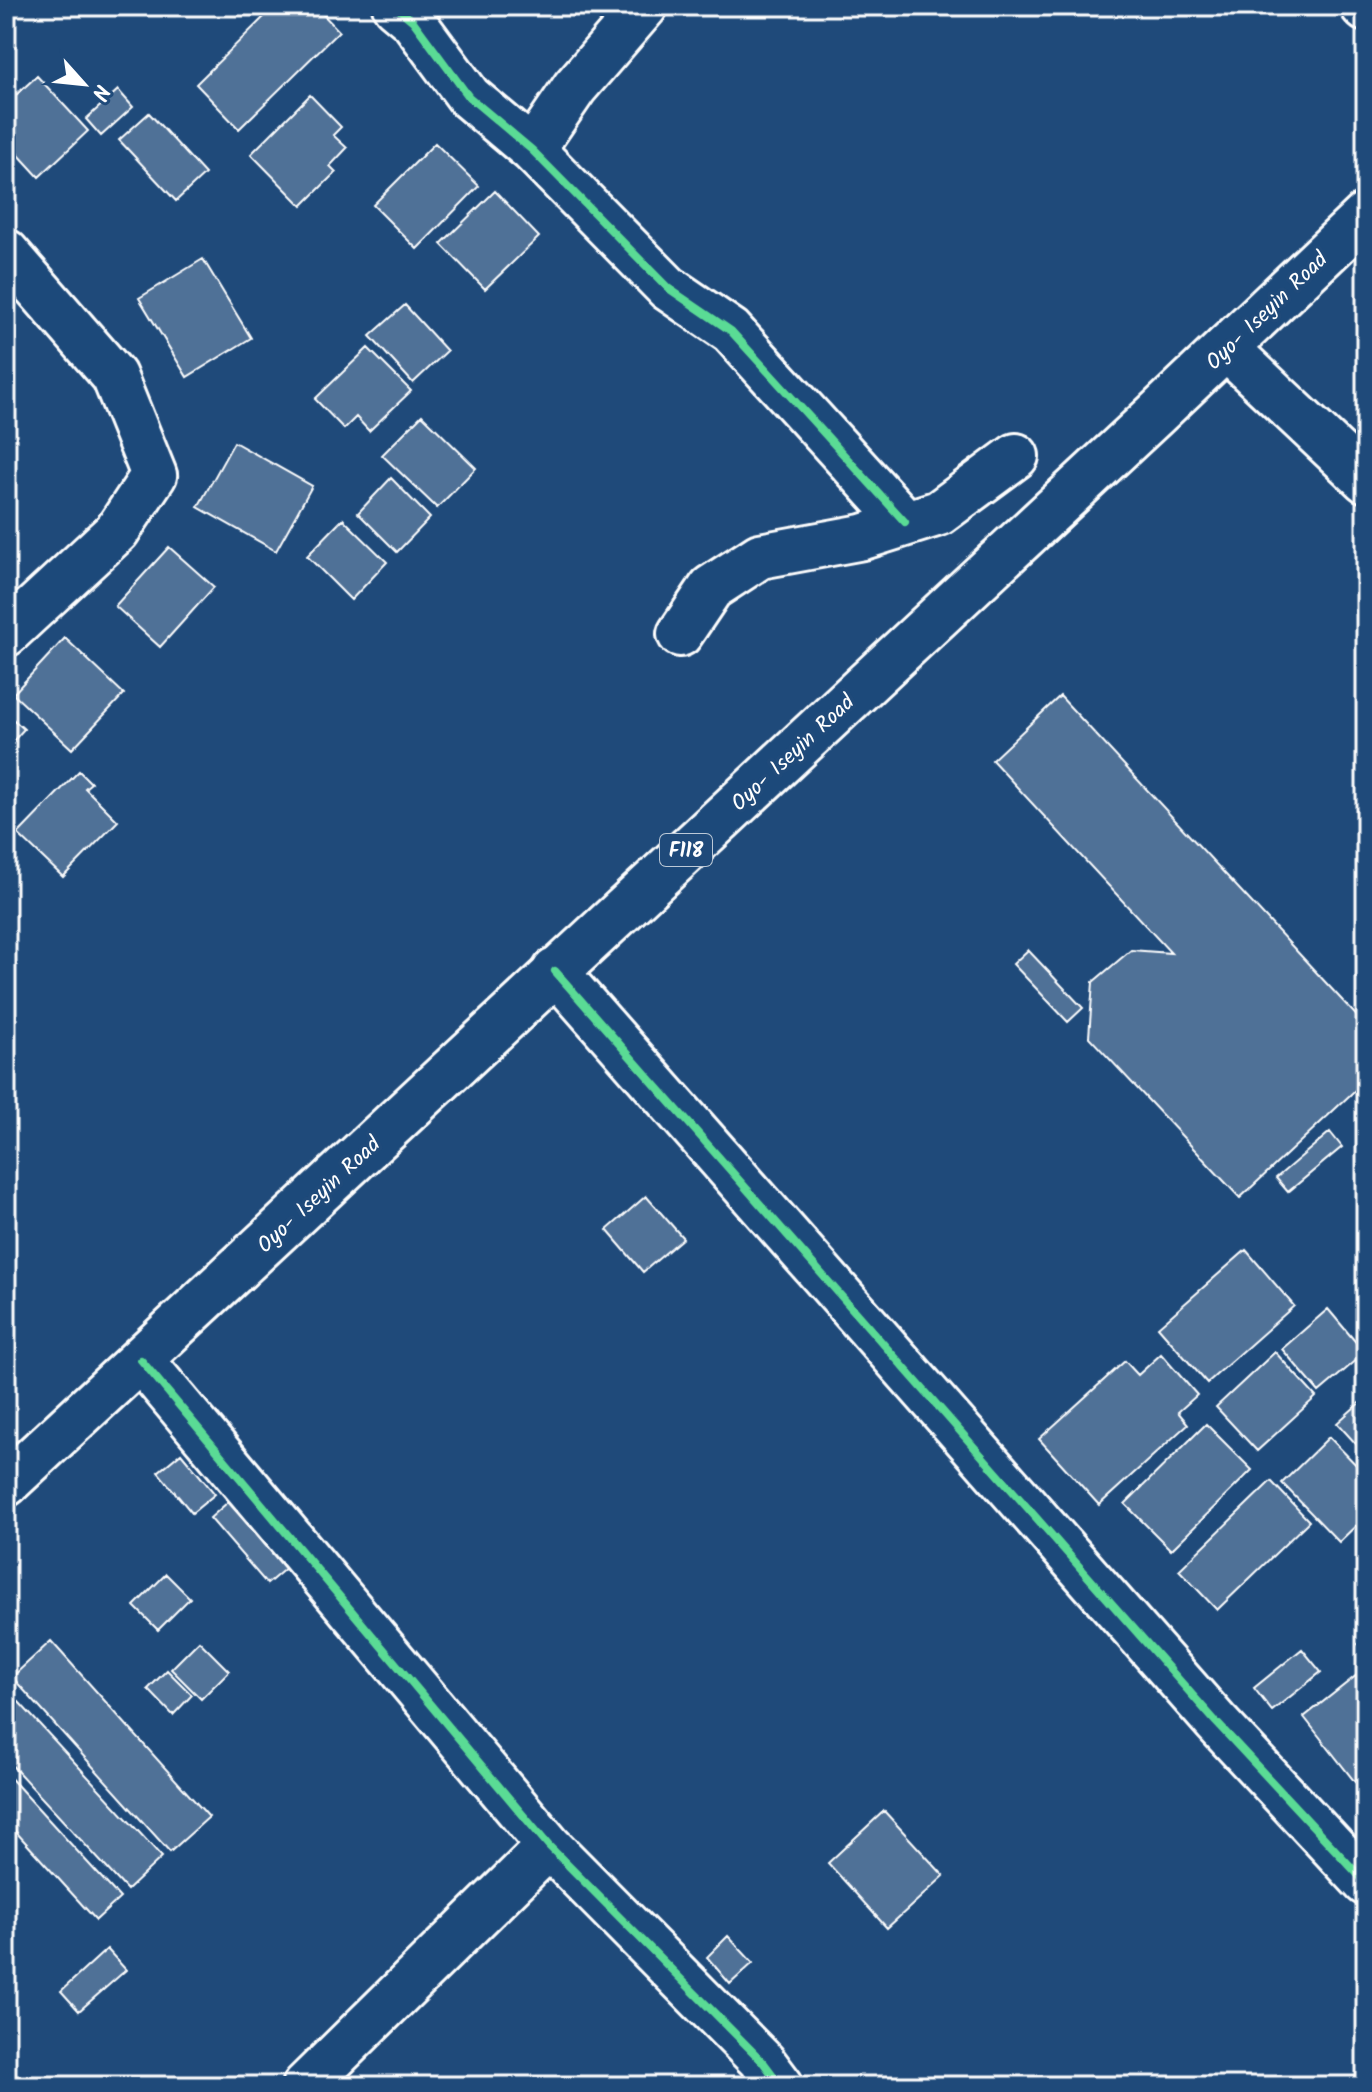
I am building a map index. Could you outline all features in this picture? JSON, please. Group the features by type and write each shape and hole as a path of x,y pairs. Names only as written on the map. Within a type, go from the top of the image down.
{"street":[{"path":"395,6 413,21 469,97 532,150 668,288 731,331 905,522"},
{"path":"532,150 575,87 645,6"},
{"name":"Oyo- Iseyin Road","path":"6,1484 1366,215"},
{"path":"6,252 114,376 154,475 117,531 6,634"},
{"path":"1226,348 1366,480"},
{"path":"680,634 711,588 760,556 863,537 939,513 1016,456"},
{"path":"555,971 1216,1722 1366,1883"},
{"path":"141,1360 549,1846 763,2062 781,2086"},
{"path":"305,2086 549,1846"}],"building":[{"path":"275,6 315,6 339,31 239,129 196,84"},
{"path":"37,76 88,131 39,177 6,141 6,104"},
{"path":"118,90 133,107 101,136 86,119"},
{"path":"310,95 341,127 333,135 347,148 330,166 336,172 302,206 251,154"},
{"path":"149,113 205,174 176,201 119,140"},
{"path":"435,143 479,186 417,249 373,205"},
{"path":"495,191 539,237 485,289 441,244"},
{"path":"203,259 251,338 187,377 139,298"},
{"path":"405,305 447,351 413,383 370,336"},
{"path":"368,348 411,391 369,431 356,417 344,429 315,399"},
{"path":"422,415 476,468 437,508 382,455"},
{"path":"234,442 312,486 276,551 198,507"},
{"path":"391,478 430,518 397,552 358,513"},
{"path":"343,519 387,562 351,600 307,556"},
{"path":"169,547 214,587 160,647 115,606"},
{"path":"65,638 124,694 72,749 13,694"},
{"path":"1060,696 1366,1026 1366,1080 1240,1198 1089,1037 1093,982 1131,950 1171,953 992,760"},
{"path":"6,713 24,729 6,749"},
{"path":"79,771 91,783 85,788 118,821 63,877 18,834"},
{"path":"1028,950 1083,1008 1068,1022 1013,964"},
{"path":"1330,1132 1342,1147 1288,1192 1276,1178"},
{"path":"646,1196 683,1238 643,1272 607,1230"},
{"path":"1246,1250 1294,1306 1207,1383 1158,1327"},
{"path":"1328,1309 1365,1353 1319,1392 1282,1349"},
{"path":"1275,1352 1316,1397 1257,1451 1216,1407"},
{"path":"1161,1354 1197,1395 1178,1412 1188,1424 1099,1505 1039,1439 1125,1361 1138,1375"},
{"path":"1366,1397 1366,1455 1337,1423"},
{"path":"1206,1424 1252,1470 1171,1550 1125,1504"},
{"path":"1329,1437 1366,1475 1366,1516 1339,1542 1282,1483"},
{"path":"181,1453 215,1494 192,1513 158,1472"},
{"path":"1271,1481 1309,1521 1217,1610 1179,1570"},
{"path":"228,1502 286,1568 267,1584 210,1518"},
{"path":"166,1574 190,1598 158,1630 134,1606"},
{"path":"1366,1637 1366,1653 1358,1644"},
{"path":"51,1641 209,1817 170,1852 12,1677"},
{"path":"199,1641 229,1671 201,1699 171,1669"},
{"path":"1302,1649 1321,1672 1272,1711 1254,1688"},
{"path":"167,1670 192,1695 173,1715 148,1689"},
{"path":"1357,1675 1366,1687 1366,1774 1355,1782 1304,1717"},
{"path":"6,1688 162,1857 127,1890 6,1759"},
{"path":"6,1773 120,1898 96,1920 6,1821"},
{"path":"1366,1802 1366,1818 1358,1810"},
{"path":"884,1811 944,1876 887,1928 828,1863"},
{"path":"728,1936 753,1963 730,1984 707,1957"},
{"path":"107,1949 126,1970 79,2011 61,1991"}],"cycle path":[{"path":"395,6 413,21 469,97 532,150 668,288 731,331 905,522"},
{"path":"555,971 1216,1722 1366,1883"},
{"path":"141,1360 549,1846 763,2062 781,2086"}]}
